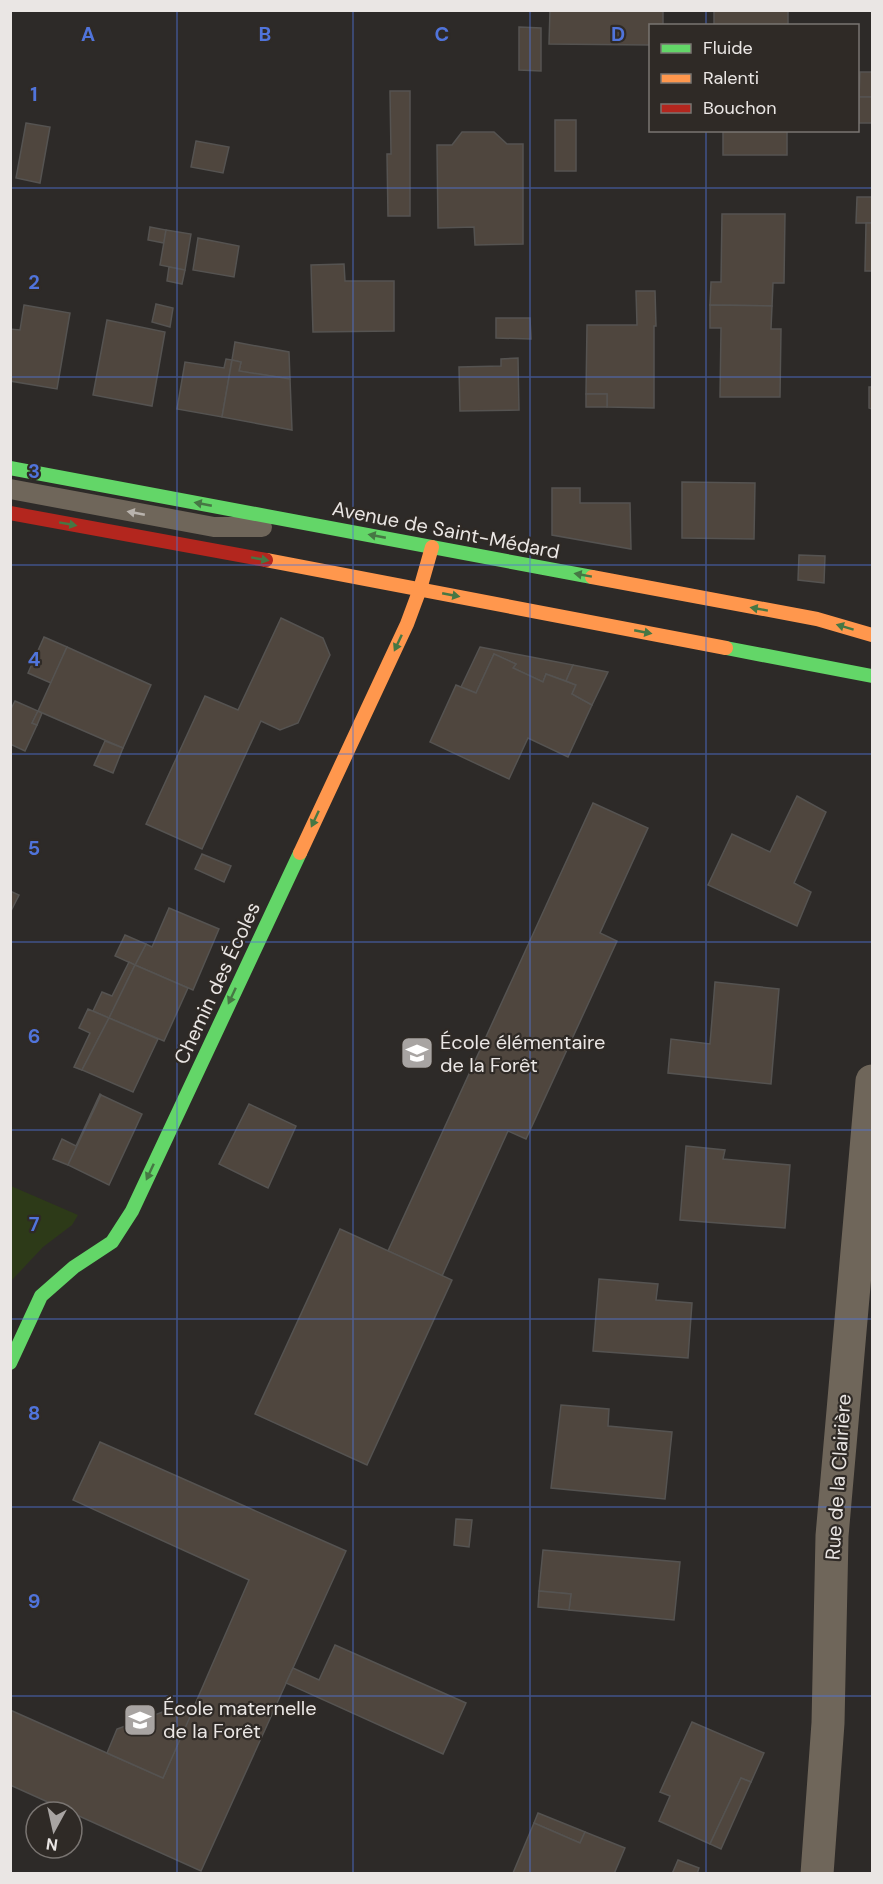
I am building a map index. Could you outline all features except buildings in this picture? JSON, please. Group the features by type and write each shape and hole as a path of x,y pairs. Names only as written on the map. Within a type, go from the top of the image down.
{"main road":[{"name":"Avenue de Saint-Médard","path":"10,468 817,619 873,635"},
{"path":"10,513 873,676"},
{"name":"Chemin des Écoles","path":"10,1363 41,1296 74,1267 112,1242 132,1211 407,624 432,547"}],"street":[{"name":"Rue de la Clairière","path":"817,1874 828,1723 832,1536 873,1081"}],"lane":[{"path":"10,489 214,527 322,526"}],"green space":[{"path":"11,1186 78,1215 72,1225 43,1247 11,1281"}],"traffic: fast":[{"path":"10,468 592,577"},
{"path":"726,648 872,676"},
{"path":"10,1363 41,1296 74,1267 112,1242 132,1211 300,853"}],"traffic: slow":[{"path":"300,853 407,624 432,547"},
{"path":"266,560 726,648"},
{"path":"592,577 817,619 872,635"}],"traffic: jam":[{"path":"10,513 266,560"}],"place":[{"name":"École élémentaire de la Forêt","path":"417,1053"},
{"name":"École maternelle de la Forêt","path":"140,1720"}]}
